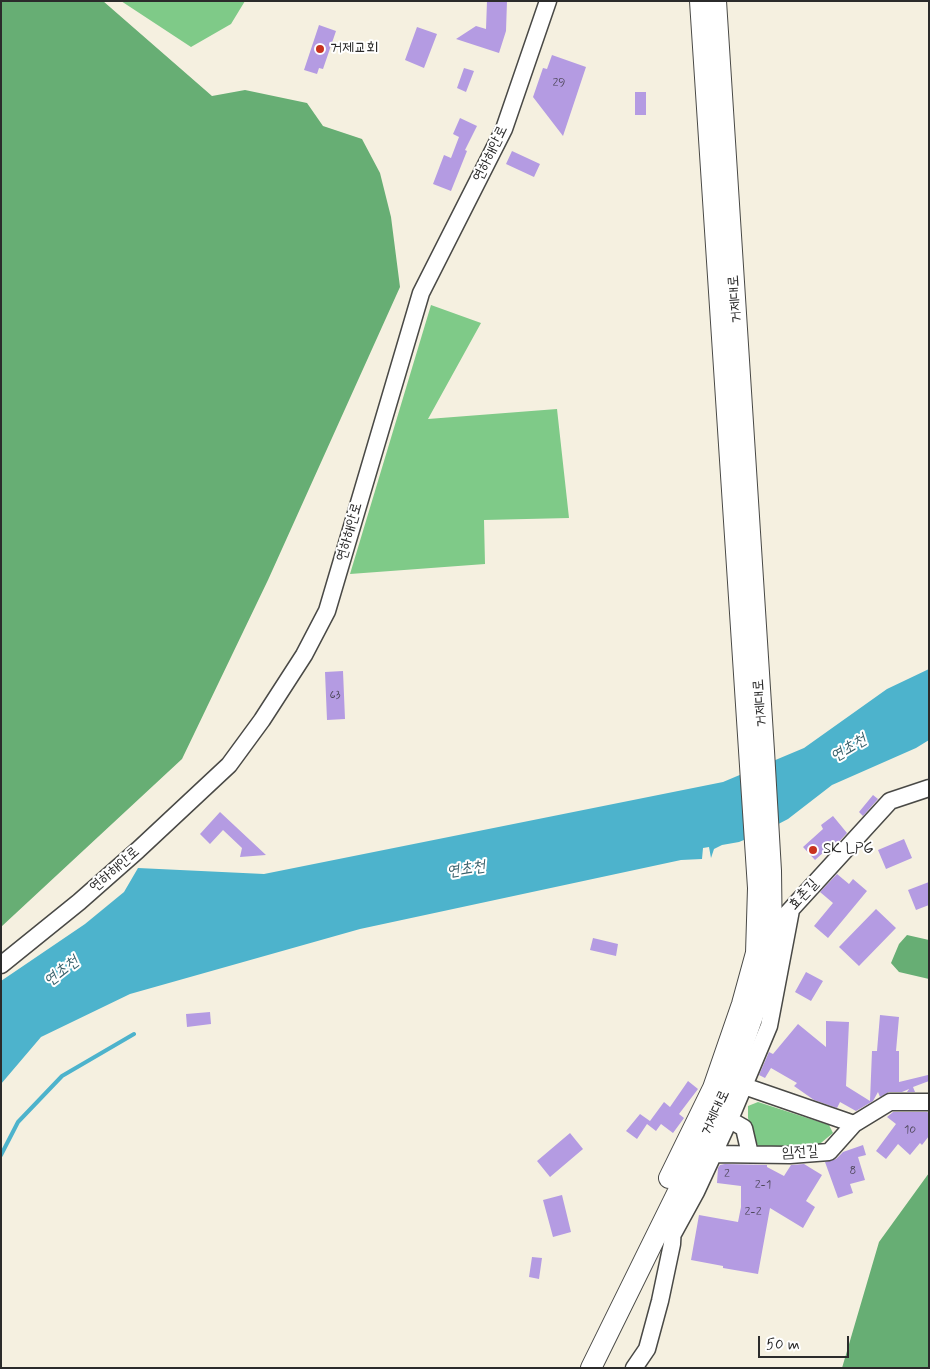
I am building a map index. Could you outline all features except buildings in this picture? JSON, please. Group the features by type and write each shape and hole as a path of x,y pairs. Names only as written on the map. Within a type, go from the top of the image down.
{"main road":[{"name":"거제대로","path":"700,1 757,754"},
{"name":"거제대로","path":"591,1368 725,1096 757,1004 772,949 772,931 764,872 757,754 716,1"},
{"name":"거제대로","path":"578,1368 712,1088 742,1004 756,953 764,872"}],"street":[{"name":"연하해안로","path":"1,965 79,902 229,765 262,720 304,655 327,611 421,293 504,129 548,1"},
{"name":"효촌길","path":"772,931 890,801 929,788"},
{"path":"672,1234 696,1192 730,1120 769,1026 791,910"},
{"path":"744,1086 854,1124"},
{"name":"임전길","path":"714,1154 828,1152 854,1124 890,1102 929,1102"},
{"path":"730,1120 744,1128 750,1154"},
{"path":"634,1368 647,1349 660,1301 672,1234 676,1193"}],"green space":[{"path":"1,1 103,1 212,96 245,90 307,103 323,126 362,139 380,173 391,217 400,287 268,580 182,759 1,927"},
{"path":"121,1 245,1 231,24 191,47"},
{"path":"431,305 481,323 428,419 557,409 569,518 484,520 485,564 350,574"},
{"path":"907,935 929,940 929,979 899,972 891,963 899,944"},
{"path":"758,1102 829,1125 833,1133 816,1147 758,1146 748,1118 748,1106"},
{"path":"929,1173 929,1368 842,1368 879,1242"}],"water":[{"name":"연초천","path":"929,669 929,740 916,748 832,785 788,819 739,842 722,845 714,849 711,858 709,847 703,848 702,859 681,860 360,929 130,994 41,1037 1,1084 1,981 85,924 124,892 138,868 264,874 723,782 804,748 887,689"}],"waterway":[{"path":"1,1155 18,1122 62,1076 134,1034"}],"place":[{"name":"거제교회","path":"320,49"},
{"name":"SK LPG","path":"813,850"}]}
